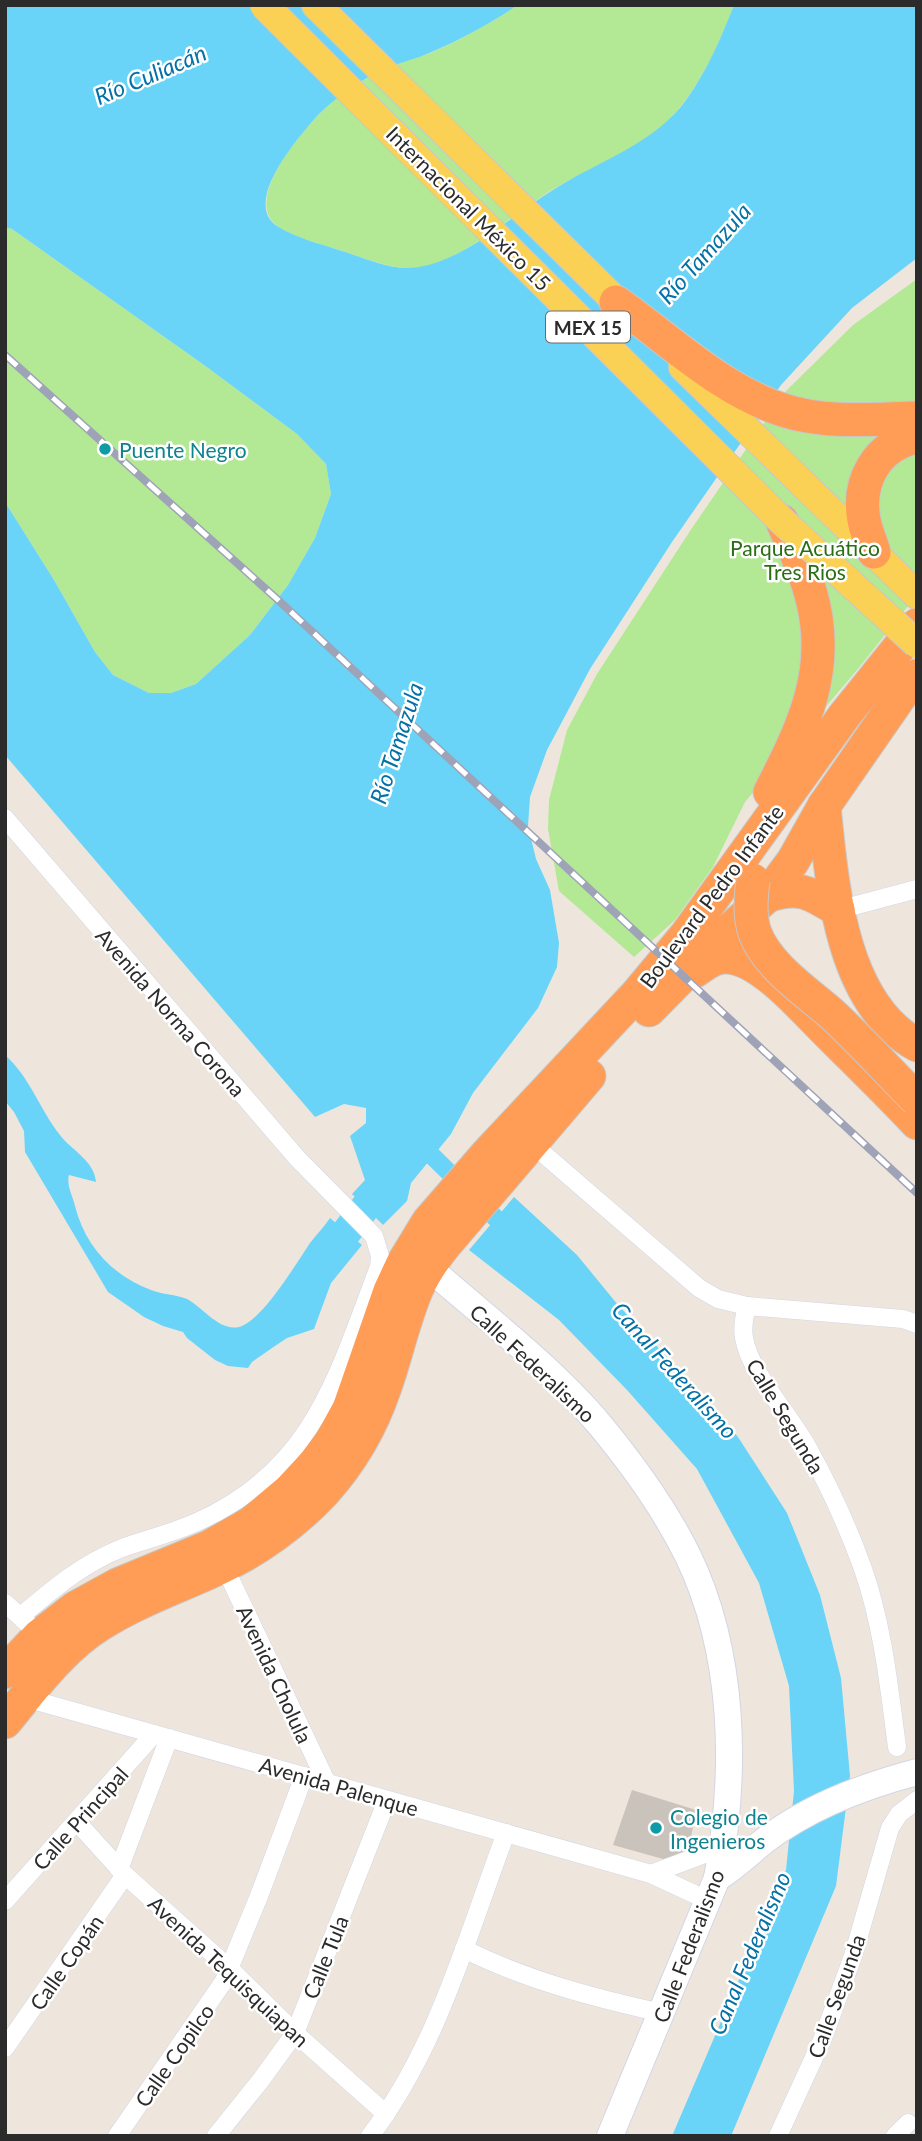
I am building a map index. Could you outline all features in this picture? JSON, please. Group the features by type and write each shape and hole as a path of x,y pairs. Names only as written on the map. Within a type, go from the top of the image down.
{"highway":[{"path":"616,302 723,379 754,398 783,410 800,415 844,419 917,418"},
{"path":"874,552 864,524 865,483 883,452 893,445 917,437"},
{"path":"782,521 810,590 817,621 820,659 812,698 753,879 750,907 752,922 764,949 834,1016 910,1108"},
{"path":"753,879 768,848 911,648"},
{"name":"Boulevard Pedro Infante","path":"442,1228 687,934 753,879 793,861 824,806 901,695 911,648"},
{"path":"824,806 838,910 863,989 911,1046"},
{"path":"753,879 785,890 806,891 838,910"},
{"name":"Boulevard Pedro Infante","path":"498,1162 531,1143 626,1034 708,950 753,879"},
{"path":"626,1034 681,982 709,961 719,957 737,958 763,973 910,1108"},
{"path":"12,1698 99,1625 131,1607 224,1566 293,1520 323,1493 346,1465 365,1433 384,1390 416,1291 442,1228"},
{"path":"12,1698 30,1626 75,1608 117,1585 209,1547 251,1523 290,1490 332,1440 349,1409 390,1291 408,1254 442,1228"}],"main road":[{"name":"Internacional México 15","path":"264,5 911,648"},
{"name":"Internacional México 15","path":"316,5 917,595"},
{"name":"Calle Federalismo","path":"428,1267 562,1386 599,1424 665,1514 688,1557 705,1596 720,1656 729,1741 721,1873 608,2134"},
{"path":"721,1873 803,1816 854,1792 917,1772"}],"street":[{"name":"Avenida Norma Corona","path":"5,818 297,1158 374,1236 380,1256 379,1266 332,1388 299,1443 282,1464 257,1487 223,1509 196,1522 121,1549 65,1578 30,1626"},
{"path":"838,910 917,889"},
{"path":"531,1143 699,1288 718,1299 747,1306 903,1319 917,1324"},
{"name":"Calle Segunda","path":"747,1306 743,1337 750,1357 807,1446 836,1504 863,1570 886,1664 897,1747"},
{"name":"Avenida Cholula","path":"224,1566 327,1783"},
{"path":"5,1602 30,1626"},
{"name":"Avenida Palenque","path":"12,1698 162,1736 652,1874 721,1873"},
{"name":"Calle Principal","path":"5,1901 77,1822 162,1736"},
{"name":"Calle Copán","path":"5,2048 122,1872 162,1736"},
{"name":"Calle Copilco","path":"117,2136 217,1992 230,1969 304,1776"},
{"name":"Calle Tula","path":"216,2136 295,2033 387,1800"},
{"name":"Calle Segunda","path":"778,2136 823,2038 853,1956 890,1828 899,1814 917,1800"},
{"name":"Avenida Tequisquiapan","path":"77,1822 122,1872 386,2114"},
{"path":"370,2136 410,2077 434,2026 506,1833"},
{"path":"652,1874 721,1873"},
{"path":"464,1949 536,1980 662,2013"}],"green space":[{"path":"518,5 734,5 704,72 683,103 658,130 622,154 557,187 470,247 451,257 416,268 397,267 306,239 276,225 268,214 267,199 278,167 326,107 372,75 446,46"},
{"path":"5,227 12,229 204,365 297,434 326,464 331,494 315,538 288,585 250,635 196,684 171,693 149,693 113,675 95,652 5,502"},
{"name":"Parque Acuático Tres Rios","path":"917,279 917,595 745,802 713,867 675,920 634,957 559,891 548,829 549,800 567,730 597,674 786,391 853,325"}],"water":[{"name":"Río Culiacán","path":"5,5 518,5 456,41 379,71 332,102 299,137 269,186 266,201 268,215 277,226 300,237 370,260 409,268 437,262 473,245 540,198 643,140 659,128 686,100 701,78 734,5 917,5 917,258 852,308 781,385 672,542 590,669 547,750 530,797 528,826 536,859 550,890 559,943 557,967 538,1008 473,1093 451,1134 411,1183 407,1201 383,1225 352,1194 365,1180 350,1136 366,1123 366,1108 344,1104 315,1117 5,755 5,502 95,652 113,675 149,693 171,693 196,684 250,635 288,585 315,538 331,494 326,464 297,434 204,365 12,229 5,227"},
{"path":"5,1055 28,1083 60,1135 87,1162 94,1174 96,1182 69,1175 68,1179 86,1234 113,1268 137,1284 156,1292 187,1299 213,1319 234,1328 251,1321 260,1312 330,1218 362,1245 331,1283 314,1329 287,1338 252,1362 248,1368 228,1366 215,1360 183,1332 144,1317 108,1292 25,1152 24,1131 5,1101"},
{"path":"514,1197 577,1255 618,1305 738,1437 787,1513 820,1595 841,1678 850,1776 836,1886 731,2136 672,2136 786,1870 794,1791 789,1686 759,1583 697,1469 627,1390 559,1320 469,1250"}],"building":[{"name":"Colegio de Ingenieros","path":"632,1790 696,1810 688,1854 663,1859 613,1845"}],"waterway":[{"name":"Canal Federalismo","path":"418,1142 513,1235"},
{"name":"Río Tamazula","path":"324,1262 387,1175"}],"railway":[{"path":"5,355 277,599 917,1193"}],"place":[{"name":"Puente Negro","path":"105,449"},
{"name":"Colegio de Ingenieros","path":"656,1828"}]}
